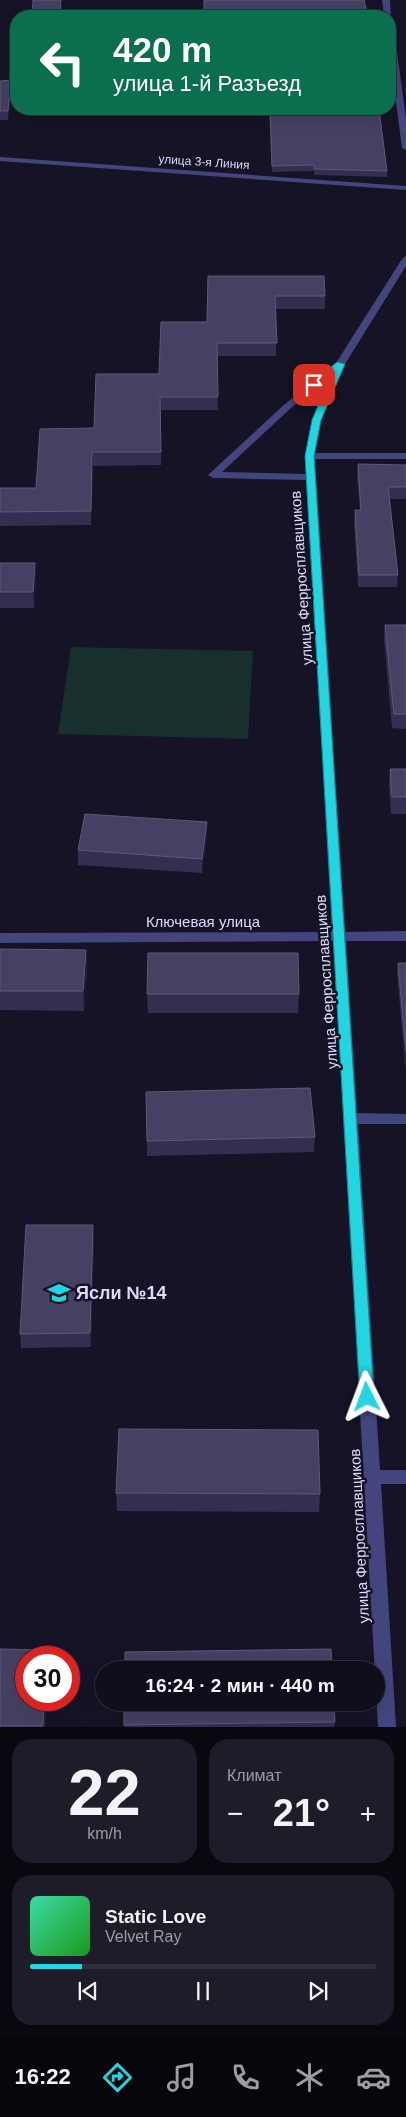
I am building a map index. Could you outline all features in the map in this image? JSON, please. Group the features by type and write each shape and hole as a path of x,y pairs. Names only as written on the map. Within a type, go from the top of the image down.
{"street":[{"path":"396,74 406,148"},
{"name":"улица 3-я Линия","path":"0,159 406,188"},
{"name":"улица Ферросплавщиков","path":"387,1727 310,456 316,420 340,364 406,259"},
{"path":"311,478 213,475 288,406 340,364"},
{"path":"310,456 406,456"},
{"name":"Ключевая улица","path":"0,938 406,936"},
{"path":"350,1118 406,1118"},
{"path":"372,1477 406,1477"}],"green space":[{"path":"71,647 253,651 248,739 58,734"}],"building":[{"path":"33,0 61,0 60,10 32,10"},
{"path":"204,0 364,0 366,10 204,10"},
{"path":"10,80 8,111 0,111 0,81"},
{"path":"270,115 380,115 387,171 314,169 314,165 272,166"},
{"path":"208,276 324,276 325,296 275,296 277,343 217,343 218,397 160,397 161,452 92,452 91,511 0,512 0,488 36,488 40,429 94,428 96,374 159,374 161,322 207,322"},
{"path":"358,464 406,465 406,487 388,487 398,575 359,575 355,510 361,510"},
{"path":"0,563 35,563 33,592 0,592"},
{"path":"385,625 406,625 406,714 394,714"},
{"path":"390,769 406,769 406,797 392,797"},
{"path":"85,814 207,822 202,859 78,850"},
{"path":"0,949 86,950 83,991 0,991"},
{"path":"148,953 298,953 299,994 147,994"},
{"path":"398,963 406,963 406,1051"},
{"path":"310,1088 315,1137 147,1141 146,1092"},
{"name":"Ясли №14","path":"26,1225 93,1225 90,1333 20,1334"},
{"path":"119,1429 318,1430 320,1494 116,1493"},
{"path":"0,1649 15,1649 15,1711 44,1711 43,1726 0,1726"},
{"path":"331,1649 332,1661 125,1661 125,1652"},
{"path":"124,1711 334,1711 335,1722 124,1725"}],"place":[{"name":"Ясли №14","path":"59,1293"}],"route":[{"path":"314,385 340,364 316,420 310,456 367,1397"}]}
